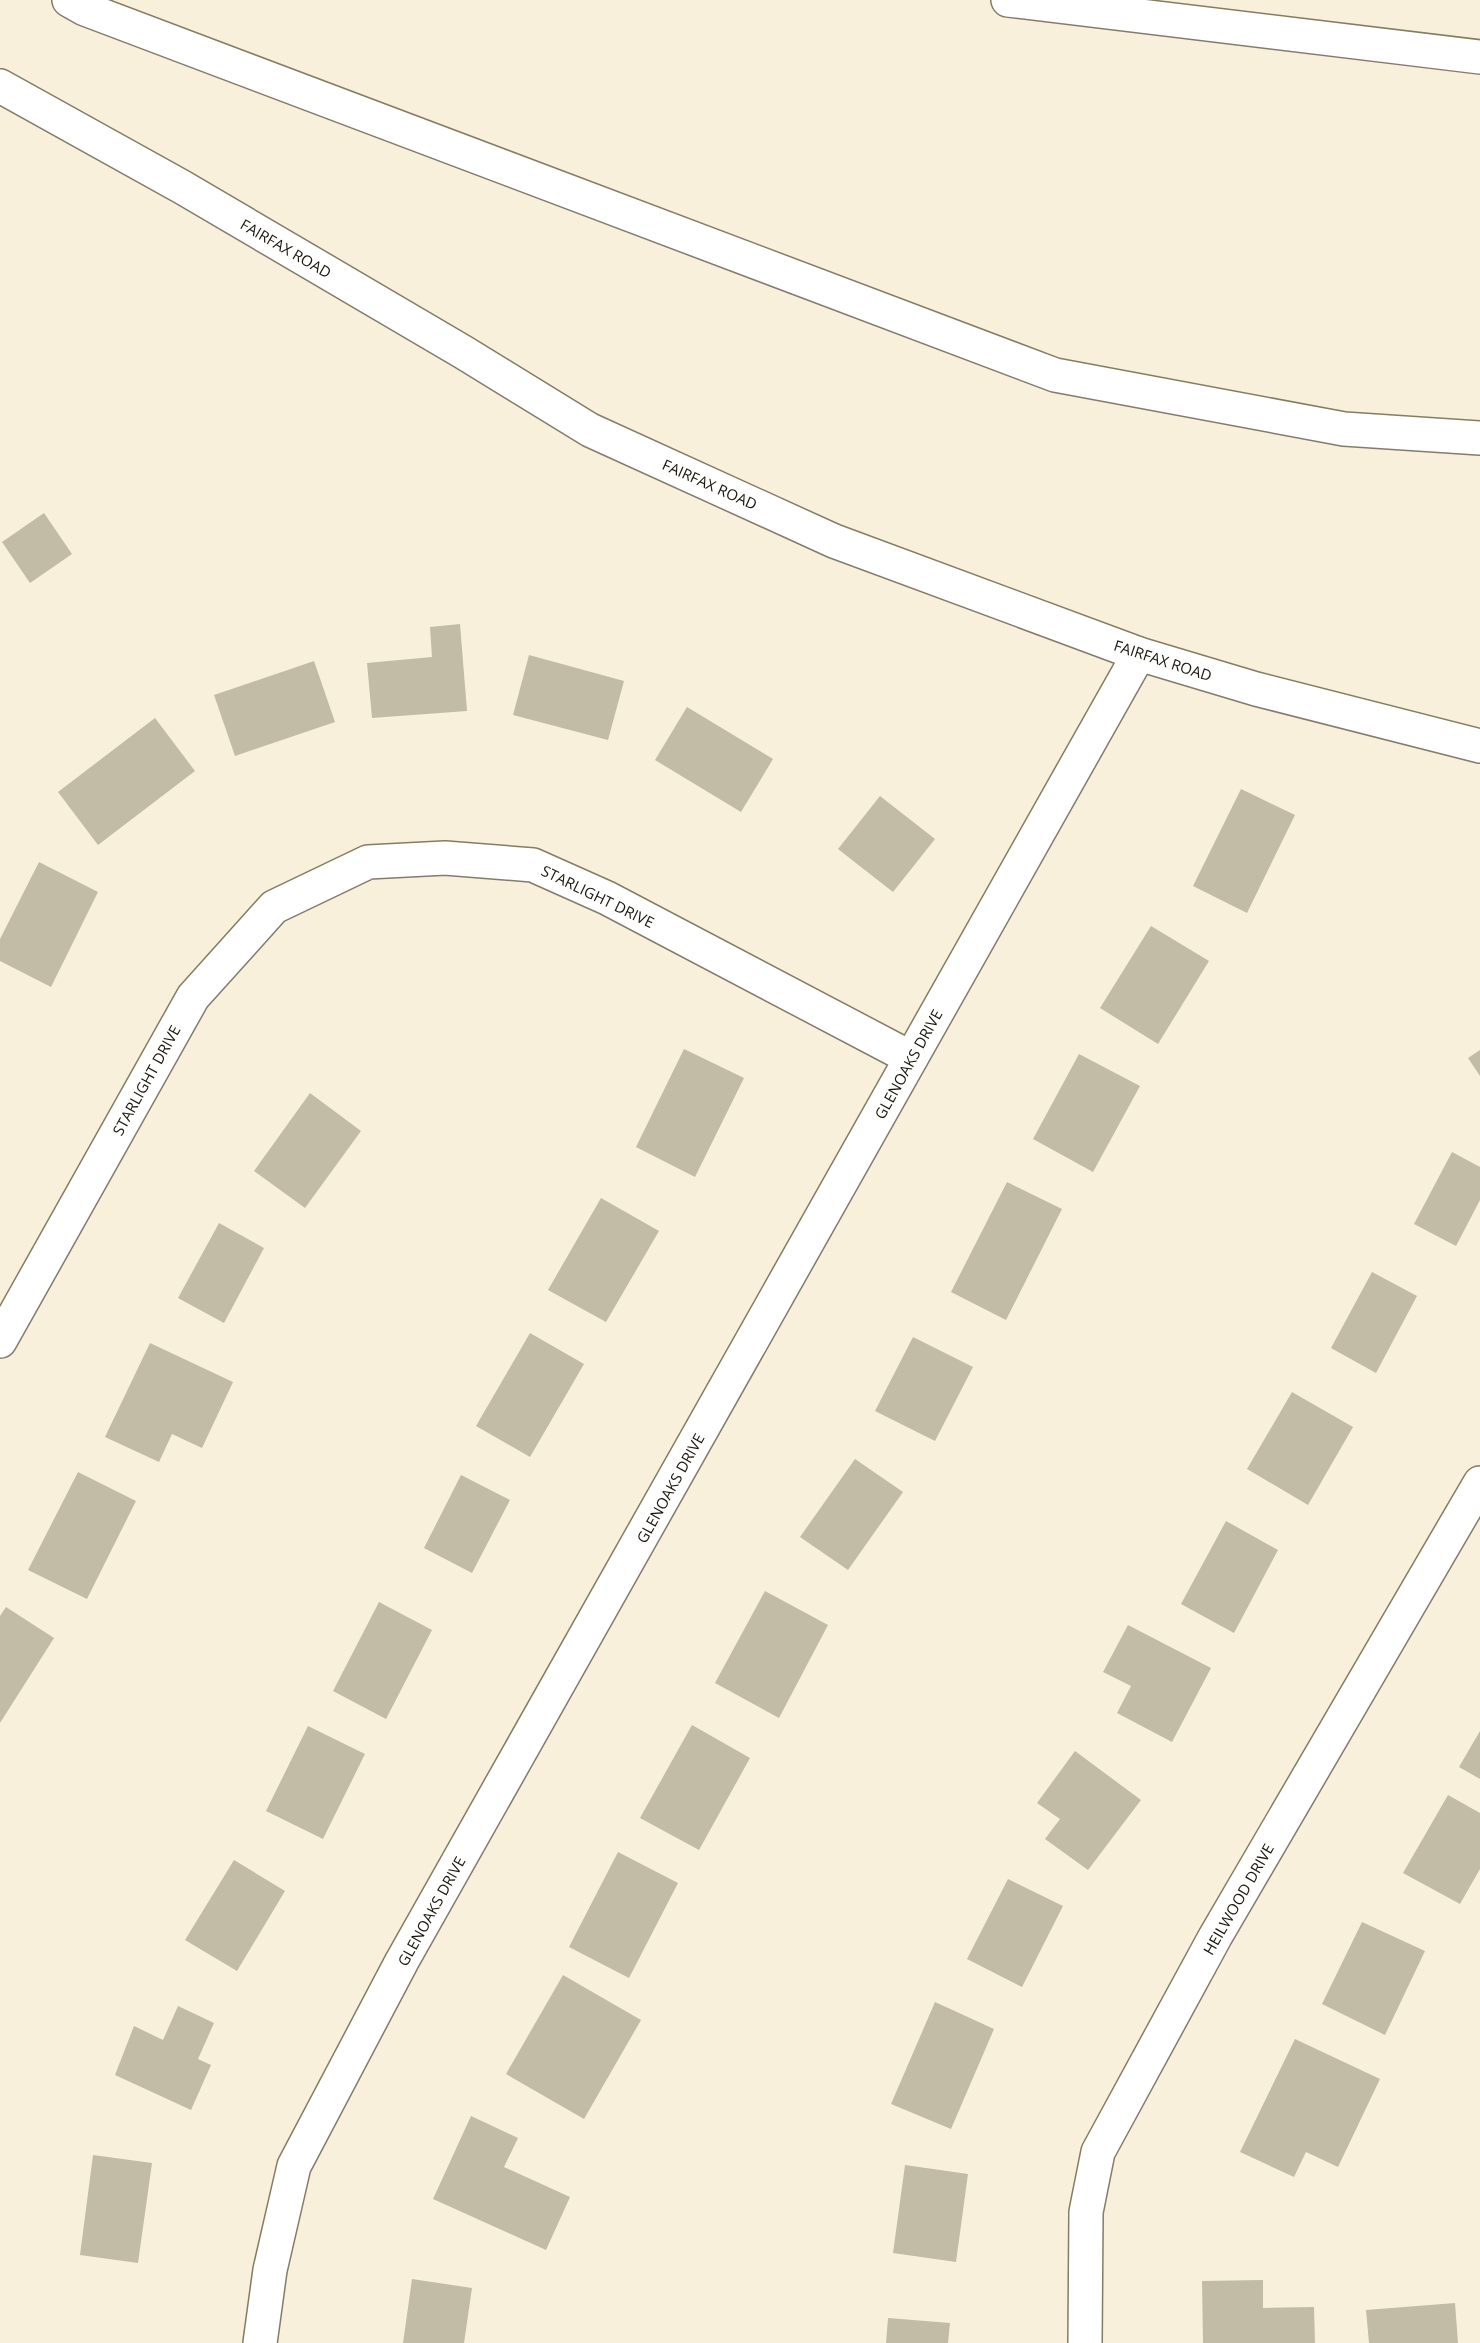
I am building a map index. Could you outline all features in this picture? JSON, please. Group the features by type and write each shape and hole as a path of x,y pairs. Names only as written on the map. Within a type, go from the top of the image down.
{"main road":[{"path":"69,0 85,9 1055,375 1344,429 1480,438"},
{"path":"1008,0 1480,57"},
{"name":"FAIRFAX ROAD","path":"0,86 222,211 463,352 590,430 834,540 1138,654 1256,689 1480,746"},
{"name":"GLENOAKS DRIVE","path":"260,2343 270,2270 294,2166 408,1951 1138,654"},
{"name":"STARLIGHT DRIVE","path":"0,1341 193,997 274,907 368,862 446,858 533,865 607,898 911,1058"},
{"name":"HEILWOOD DRIVE","path":"1085,2343 1086,2212 1098,2152 1215,1937 1480,1483"}],"building":[{"path":"44,513 72,554 30,583 2,542"},
{"path":"460,624 467,711 372,718 367,663 432,657 430,627"},
{"path":"529,655 624,681 608,740 513,715"},
{"path":"314,661 335,722 235,756 214,695"},
{"path":"687,707 773,759 741,812 655,760"},
{"path":"155,718 195,771 98,845 58,792"},
{"path":"1241,789 1295,815 1247,913 1193,886"},
{"path":"880,796 935,839 893,892 838,849"},
{"path":"39,862 98,892 51,987 0,961 0,939"},
{"path":"1151,926 1209,961 1158,1044 1100,1008"},
{"path":"684,1049 744,1078 695,1177 636,1147"},
{"path":"1480,1050 1480,1076 1468,1058"},
{"path":"1079,1054 1140,1086 1093,1172 1033,1139"},
{"path":"310,1093 361,1131 305,1208 254,1171"},
{"path":"1452,1152 1480,1167 1480,1200 1456,1246 1414,1224"},
{"path":"1007,1182 1062,1209 1006,1320 951,1292"},
{"path":"601,1198 659,1231 606,1322 548,1290"},
{"path":"219,1223 264,1248 224,1323 178,1298"},
{"path":"1372,1272 1417,1296 1376,1373 1331,1348"},
{"path":"530,1333 584,1364 530,1457 476,1426"},
{"path":"913,1337 973,1367 935,1441 875,1411"},
{"path":"150,1343 233,1382 202,1448 172,1434 159,1462 105,1437"},
{"path":"1292,1392 1353,1427 1308,1505 1247,1469"},
{"path":"855,1459 903,1492 848,1570 800,1537"},
{"path":"78,1472 136,1501 87,1599 28,1570"},
{"path":"461,1475 510,1500 472,1573 424,1548"},
{"path":"1226,1521 1278,1550 1234,1633 1181,1604"},
{"path":"765,1591 828,1625 779,1718 715,1683"},
{"path":"379,1602 432,1630 386,1719 333,1691"},
{"path":"6,1607 54,1638 0,1723 0,1616"},
{"path":"1128,1625 1211,1668 1172,1742 1117,1713 1131,1686 1103,1672"},
{"path":"692,1725 750,1758 699,1850 640,1818"},
{"path":"308,1726 365,1754 323,1839 266,1811"},
{"path":"1480,1731 1480,1779 1459,1767"},
{"path":"1075,1751 1141,1800 1088,1870 1045,1839 1060,1819 1037,1803"},
{"path":"1448,1795 1480,1813 1480,1869 1460,1904 1403,1873"},
{"path":"618,1852 678,1883 629,1978 569,1947"},
{"path":"234,1860 285,1891 237,1971 185,1940"},
{"path":"1008,1879 1063,1906 1022,1987 967,1959"},
{"path":"1362,1922 1425,1951 1385,2035 1322,2004"},
{"path":"563,1975 641,2020 584,2119 506,2074"},
{"path":"935,2002 994,2029 951,2129 891,2104"},
{"path":"178,2006 214,2023 198,2059 211,2065 191,2110 115,2075 134,2026 163,2040"},
{"path":"1295,2039 1380,2079 1338,2167 1306,2152 1294,2177 1240,2152"},
{"path":"471,2116 518,2138 504,2167 570,2197 546,2250 433,2199"},
{"path":"93,2155 152,2163 138,2263 80,2255"},
{"path":"905,2165 968,2174 956,2262 893,2253"},
{"path":"412,2279 472,2288 464,2343 403,2343"},
{"path":"1263,2280 1263,2308 1314,2307 1315,2343 1203,2343 1202,2281"},
{"path":"1455,2303 1458,2343 1369,2343 1366,2310"},
{"path":"888,2318 950,2323 948,2343 886,2343"}]}
